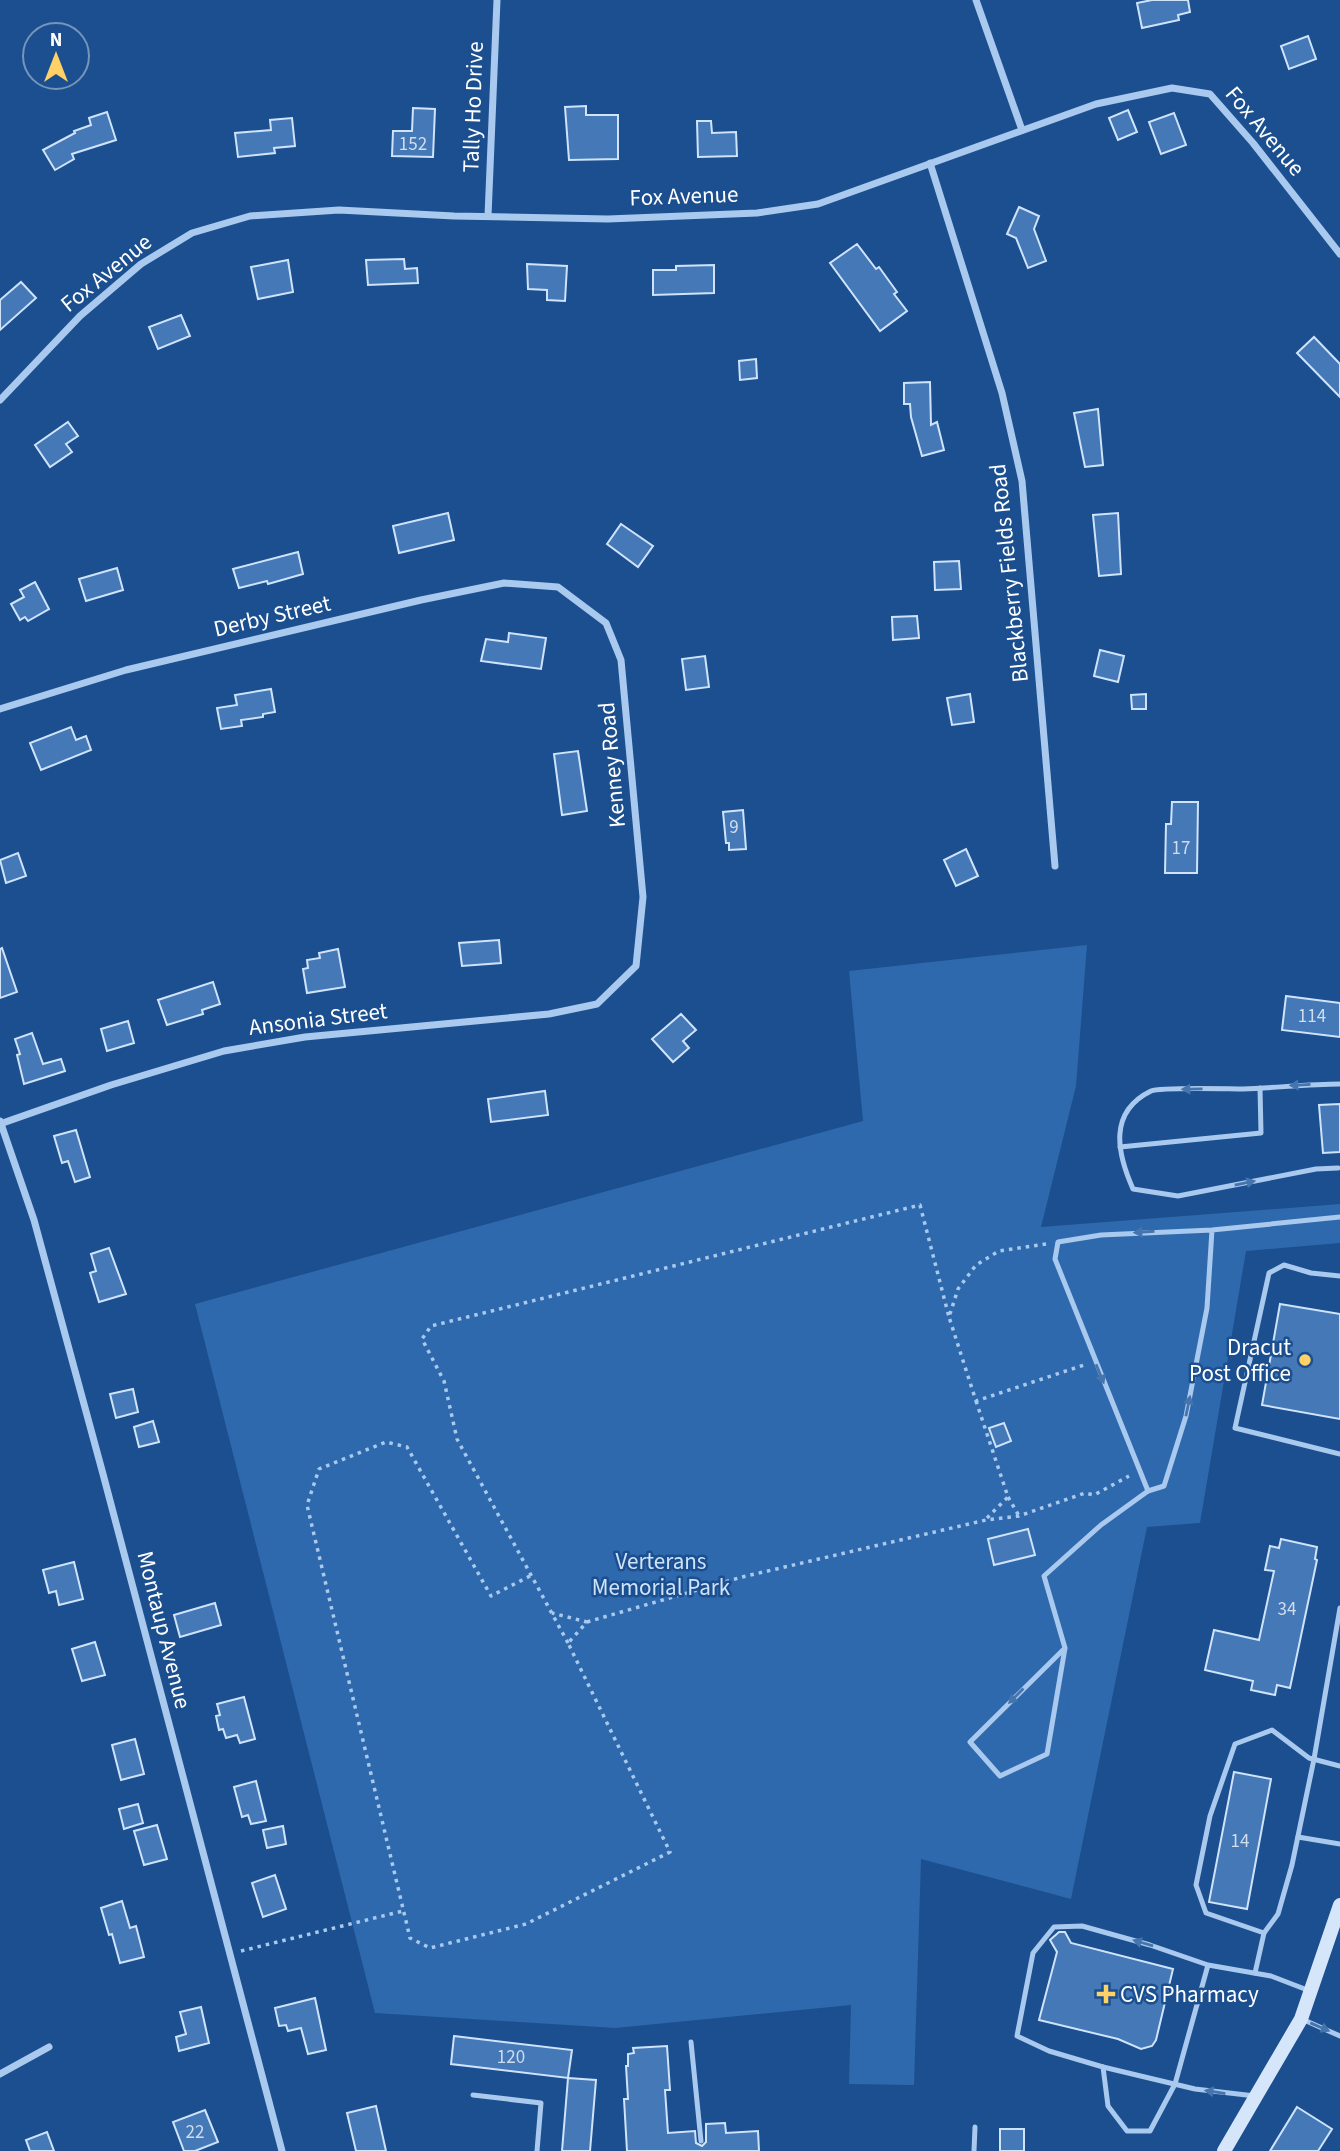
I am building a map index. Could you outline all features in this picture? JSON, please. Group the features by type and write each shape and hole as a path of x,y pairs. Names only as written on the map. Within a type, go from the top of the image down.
{"main road":[{"path":"1224,2151 1301,2019 1340,1905"}],"street":[{"name":"Tally Ho Drive","path":"488,216 497,0"},
{"path":"976,0 1022,130"},
{"name":"Fox Avenue","path":"0,400 80,316 141,264 192,233 250,216 339,210 608,219 757,213 818,204 1096,104 1172,88 1210,94 1254,143 1340,254"},
{"name":"Blackberry Fields Road","path":"930,163 1002,393 1022,481 1055,866"},
{"name":"Derby Street","path":"0,709 126,670 421,600 505,583 558,587"},
{"name":"Kenney Road","path":"558,587 606,623 621,660 643,897 636,967"},
{"name":"Ansonia Street","path":"0,1123 111,1085 224,1051 305,1037 549,1014 597,1004 636,967"},
{"name":"Montaup Avenue","path":"0,1123 34,1220 282,2151"},
{"path":"0,2074 49,2047"}],"lane":[{"path":"1338,1168 1315,1169 1178,1196 1133,1189 1121,1162 1119,1134 1129,1108 1153,1090 1340,1084"},
{"path":"1119,1147 1261,1133 1260,1088"},
{"path":"1148,1491 1055,1259 1058,1242 1101,1235 1212,1230 1340,1217"},
{"path":"1065,1648 970,1742 1000,1776 1047,1755 1065,1648 1044,1576 1101,1525 1148,1491 1164,1486 1186,1416 1207,1308 1212,1230"},
{"path":"1340,1276 1311,1273 1283,1265 1269,1273 1235,1428 1340,1454"},
{"path":"1255,1973 1264,1933 1278,1914 1298,1837 1340,1608"},
{"path":"1264,1933 1206,1913 1196,1885 1210,1816 1235,1744 1272,1730 1314,1759 1340,1766"},
{"path":"1298,1837 1340,1844"},
{"path":"1256,2096 1224,2094 1103,2067 1049,2051 1017,2036 1033,1953 1054,1927 1082,1926 1208,1965 1271,1976 1311,1991"},
{"path":"1103,2067 1108,2105 1127,2131 1150,2130 1175,2084 1208,1965"},
{"path":"1301,2019 1340,2036"},
{"path":"691,2042 701,2141"},
{"path":"473,2095 541,2103 537,2151"},
{"path":"974,2151 975,2127"}],"path":[{"path":"530,1576 491,1595 407,1447 386,1442 319,1469 307,1505 402,1911 410,1938 430,1948 526,1924 670,1853 568,1643 457,1439 444,1381 422,1339 431,1326 920,1205 949,1317 1008,1497 1019,1516"},
{"path":"949,1317 958,1289 976,1265 999,1251 1058,1242"},
{"path":"976,1401 1095,1362"},
{"path":"552,1613 587,1622 742,1577 986,1520 1019,1516 1085,1493 1094,1495 1139,1470"},
{"path":"986,1520 1008,1497"},
{"path":"568,1643 587,1622"},
{"path":"229,1954 402,1911"}],"green space":[{"name":"Verterans Memorial Park","path":"1087,945 1076,1086 1041,1227 1340,1204 1340,1243 1246,1251 1200,1523 1147,1527 1071,1899 921,1859 914,2085 849,2084 851,2005 615,2028 375,2013 195,1304 863,1121 849,971"}],"building":[{"path":"1152,0 1188,0 1190,12 1178,15 1179,20 1142,28 1137,3"},
{"path":"1308,36 1316,59 1289,69 1281,46"},
{"path":"586,106 586,115 618,115 618,159 569,160 565,107"},
{"path":"413,108 435,109 433,157 392,156 393,131 412,131"},
{"path":"1128,110 1137,132 1118,140 1109,118"},
{"path":"107,112 116,140 72,154 74,159 55,170 43,150 75,133 74,131 91,125 89,118"},
{"path":"1174,113 1186,145 1161,154 1149,122"},
{"path":"292,118 295,146 274,148 275,153 238,157 235,133 271,130 270,120"},
{"path":"697,121 711,121 712,133 736,132 737,156 698,157"},
{"path":"1019,207 1039,216 1034,229 1046,261 1028,268 1016,238 1007,234"},
{"path":"857,244 876,269 879,267 907,311 880,331 830,263"},
{"path":"404,259 405,269 417,268 418,283 368,285 366,260"},
{"path":"288,260 293,292 258,299 251,267"},
{"path":"527,264 567,266 565,301 547,300 547,290 528,289"},
{"path":"714,265 714,293 653,295 653,270 676,270 676,266"},
{"path":"21,282 36,298 0,330 0,300"},
{"path":"181,315 190,336 158,349 149,327"},
{"path":"1314,337 1340,364 1340,397 1297,353"},
{"path":"756,359 757,378 740,380 739,361"},
{"path":"930,382 931,425 937,422 944,450 922,456 910,404 904,404 904,383"},
{"path":"1098,409 1103,465 1085,467 1074,413"},
{"path":"68,422 78,436 66,444 72,452 50,467 35,445"},
{"path":"448,513 454,540 399,553 393,526"},
{"path":"1118,513 1121,574 1099,576 1093,515"},
{"path":"621,524 653,546 638,567 607,544"},
{"path":"298,552 303,574 268,584 267,581 239,588 233,569"},
{"path":"959,561 961,589 935,590 934,562"},
{"path":"117,568 123,590 86,601 79,579"},
{"path":"35,582 49,609 28,621 25,617 20,620 11,604 24,597 20,590"},
{"path":"917,616 919,638 893,640 892,617"},
{"path":"509,633 546,638 541,669 481,661 486,639 508,642"},
{"path":"1100,650 1124,656 1118,682 1094,676"},
{"path":"705,656 709,687 686,690 682,659"},
{"path":"271,689 275,712 263,714 263,717 241,720 242,726 221,729 217,708 237,705 235,695"},
{"path":"970,694 974,722 952,725 947,698"},
{"path":"1146,694 1146,709 1132,709 1131,695"},
{"path":"71,727 76,740 86,736 91,750 41,770 30,743"},
{"path":"578,751 587,811 562,815 554,754"},
{"path":"1172,802 1198,802 1197,873 1165,873 1166,824 1171,824"},
{"path":"743,810 746,849 729,850 723,812"},
{"path":"966,849 978,876 956,886 944,860"},
{"path":"18,853 26,876 6,883 0,860"},
{"path":"499,940 501,963 462,966 459,943"},
{"path":"2,948 17,992 0,998 0,949"},
{"path":"338,949 345,987 307,993 303,969 308,968 307,960 320,958 319,953"},
{"path":"213,982 220,1004 202,1010 203,1014 167,1025 158,1000"},
{"path":"1286,996 1340,1003 1340,1037 1282,1030"},
{"path":"681,1014 696,1030 683,1041 689,1048 673,1062 652,1039"},
{"path":"128,1021 134,1043 107,1051 101,1029"},
{"path":"32,1033 43,1064 61,1059 65,1071 24,1084 15,1039"},
{"path":"545,1091 548,1115 491,1122 488,1099"},
{"path":"1340,1104 1340,1152 1323,1153 1319,1105"},
{"path":"76,1130 90,1177 75,1182 68,1161 62,1163 54,1136"},
{"path":"109,1248 126,1294 99,1302 90,1273 96,1271 91,1254"},
{"name":"Dracut Post Office","path":"1280,1304 1340,1314 1340,1419 1262,1405"},
{"path":"133,1389 138,1412 116,1418 110,1394"},
{"path":"153,1421 159,1442 139,1447 134,1427"},
{"path":"1004,1423 1011,1441 996,1447 989,1428"},
{"path":"1028,1529 1035,1555 994,1565 988,1539"},
{"path":"1281,1539 1317,1547 1317,1560 1290,1688 1277,1685 1275,1695 1251,1690 1253,1681 1205,1670 1214,1630 1259,1640 1274,1571 1265,1570 1270,1546 1279,1548"},
{"path":"74,1562 83,1599 59,1605 56,1591 49,1593 43,1570"},
{"path":"215,1603 221,1625 180,1637 174,1615"},
{"path":"95,1642 105,1675 82,1681 72,1649"},
{"path":"244,1697 255,1739 240,1743 237,1735 226,1738 223,1729 219,1730 216,1716 220,1715 217,1704"},
{"path":"135,1739 144,1774 121,1780 112,1745"},
{"path":"1234,1772 1271,1779 1247,1909 1209,1902"},
{"path":"256,1781 266,1821 251,1824 248,1815 242,1817 234,1787"},
{"path":"138,1804 143,1823 124,1829 119,1809"},
{"path":"157,1825 167,1859 144,1865 134,1831"},
{"path":"283,1826 286,1844 267,1848 263,1830"},
{"path":"275,1875 286,1909 263,1917 252,1883"},
{"path":"122,1901 130,1928 136,1926 144,1957 120,1963 101,1908"},
{"name":"CVS Pharmacy","path":"1059,1932 1065,1932 1071,1943 1173,1969 1156,2040 1152,2046 1141,2049 1118,2039 1039,2020 1057,1952 1050,1940"},
{"path":"315,1998 326,2050 308,2054 301,2028 288,2031 286,2025 279,2026 275,2008"},
{"path":"201,2007 209,2043 179,2051 176,2037 186,2034 180,2012"},
{"path":"454,2036 572,2050 568,2078 451,2064"},
{"path":"667,2046 670,2090 665,2090 668,2133 695,2131 696,2143 702,2146 706,2142 706,2124 725,2123 726,2133 758,2131 759,2151 627,2151 624,2099 628,2099 628,2054 634,2053 633,2048"},
{"path":"568,2078 596,2080 590,2151 562,2151"},
{"path":"376,2106 386,2151 356,2151 347,2113"},
{"path":"1297,2107 1332,2129 1318,2151 1270,2151"},
{"path":"205,2110 218,2142 195,2151 184,2151 173,2122"},
{"path":"1000,2129 1024,2129 1024,2151 1000,2151"},
{"path":"47,2132 54,2151 30,2151 26,2140"}],"place":[{"name":"Dracut Post Office","path":"1305,1360"},
{"name":"CVS Pharmacy","path":"1106,1994"}]}
